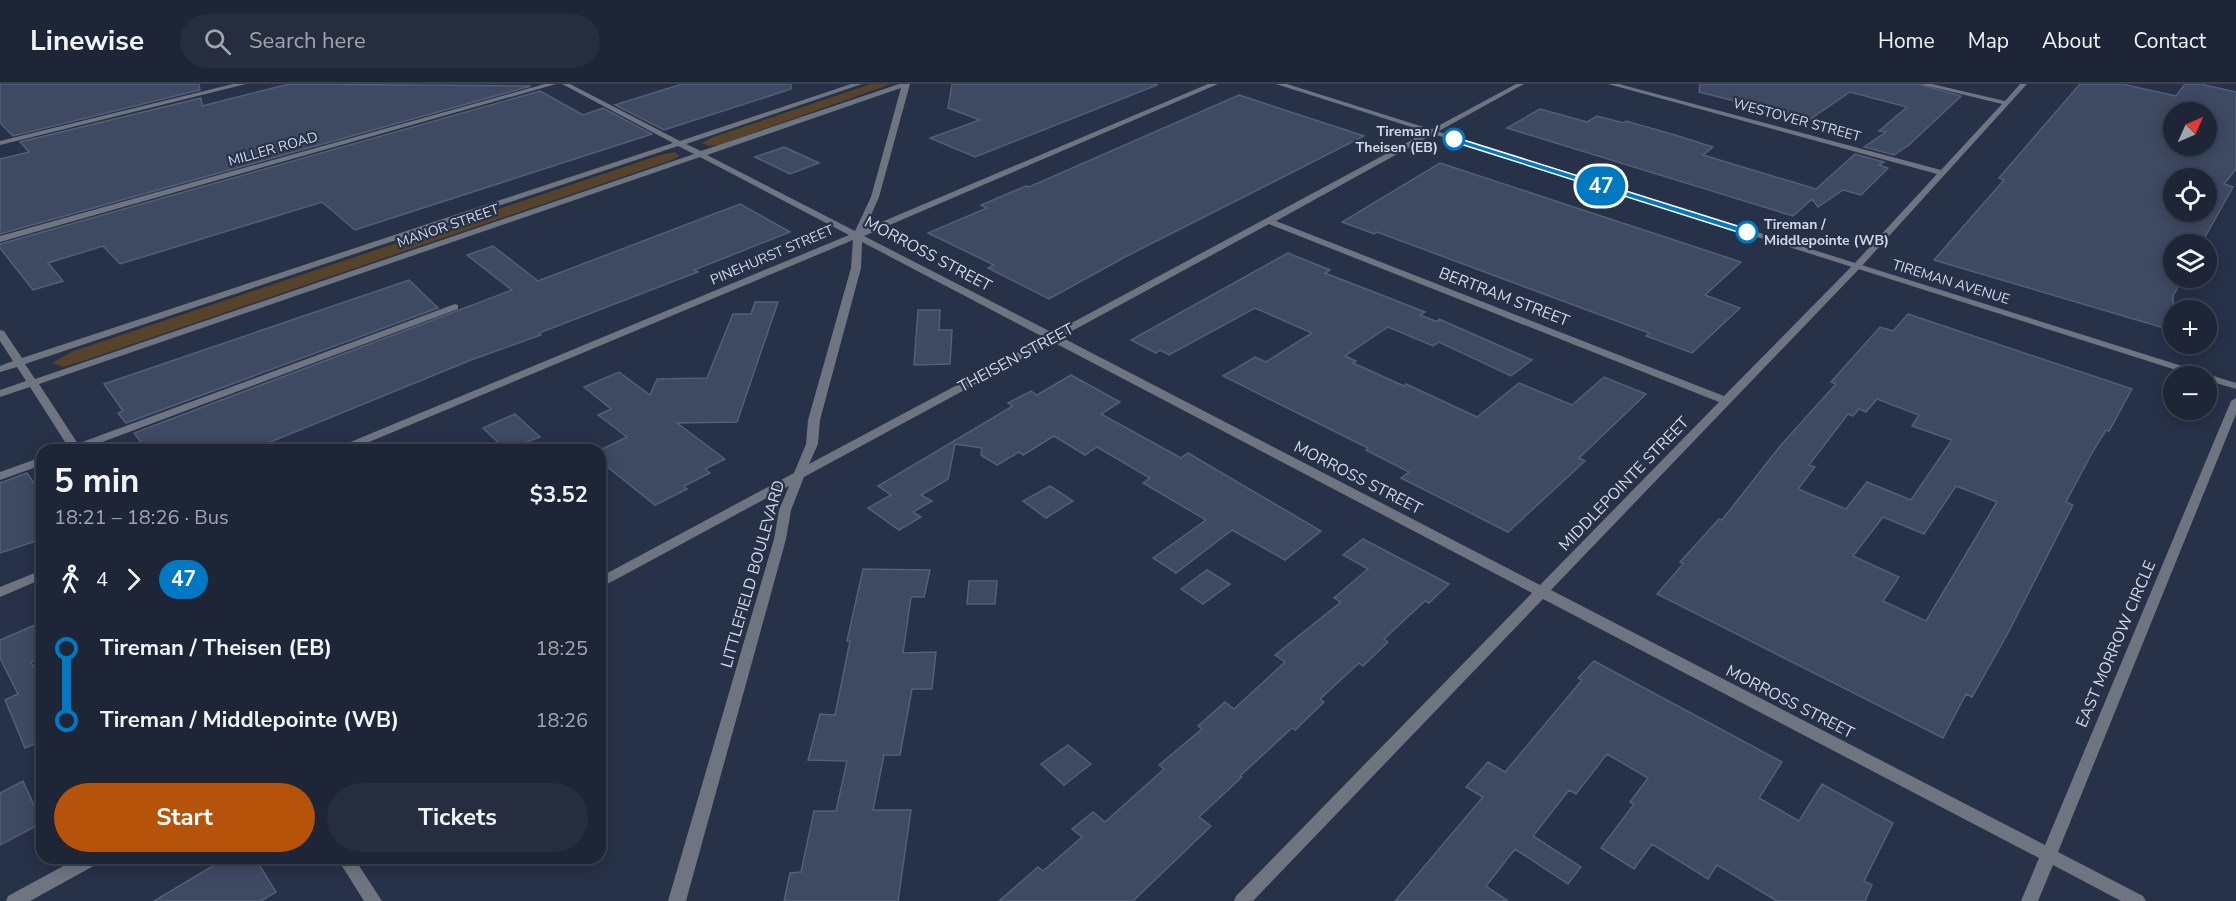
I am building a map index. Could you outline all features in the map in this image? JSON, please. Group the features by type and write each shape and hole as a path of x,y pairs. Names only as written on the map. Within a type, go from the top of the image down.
{"street":[{"path":"0,143 242,84"},
{"name":"MILLER ROAD","path":"0,240 553,84"},
{"name":"MORROSS STREET","path":"565,84 2137,901"},
{"name":"MANOR STREET","path":"0,369 858,84"},
{"name":"MANOR STREET","path":"0,394 906,84"},
{"name":"LITTLEFIELD BOULEVARD","path":"677,901 780,539 785,510 812,444 814,420 856,268 858,235 875,197 906,84"},
{"name":"PINEHURST STREET","path":"354,444 1214,84"},
{"name":"TIREMAN AVENUE","path":"1280,84 2236,386"},
{"name":"THEISEN STREET","path":"606,580 1521,84"},
{"name":"WESTOVER STREET","path":"1611,84 1941,172"},
{"path":"1923,84 2006,104"},
{"name":"MIDDLEPOINTE STREET","path":"1242,901 1857,266 2024,84"},
{"name":"BERTRAM STREET","path":"1269,221 1727,401"},
{"path":"87,444 455,307"},
{"path":"0,333 71,444"},
{"name":"EAST MORROW CIRCLE","path":"2030,901 2236,401"},
{"path":"0,476 36,463"},
{"path":"0,592 36,577"},
{"path":"14,901 82,864"},
{"path":"349,864 374,901"}],"shaded area":[{"path":"871,84 891,84 719,145 709,146 702,143 713,137"},
{"path":"675,152 680,156 672,160 80,362 63,367 52,363 71,352 660,155"}],"building":[{"path":"0,84 199,84 200,90 13,136 0,123"},
{"path":"289,84 531,86 0,234 0,159 29,152 20,142 201,98 202,106"},
{"path":"682,84 791,84 791,89 664,130 615,105"},
{"path":"952,84 1157,85 975,157 930,138 980,120 948,108"},
{"path":"1700,84 1918,84 1961,96 1909,145 1894,155 1864,147 1886,132 1879,131 1907,107 1850,92 1809,120 1699,92"},
{"path":"2080,84 2122,84 2176,96 2185,84 2200,84 2236,92 2236,169 2224,184 2233,187 2217,216 2217,168 2163,168 2163,222 2213,222 2207,234 2163,234 2163,288 2177,288 2173,300 2163,300 2163,328 1934,260 2004,180 1999,178"},
{"path":"540,91 583,115 603,108 652,134 355,230 322,202 120,264 103,246 48,263 63,281 33,290 0,248 0,244"},
{"path":"1239,95 1364,136 1125,257 1049,299 988,268 994,265 928,233 987,208 981,205 1026,186 1029,187"},
{"path":"1540,109 1587,122 1597,116 1624,123 1626,121 1675,135 1713,147 1703,155 1816,189 1855,154 1884,162 1879,165 1888,168 1861,195 1843,190 1818,207 1812,199 1793,216 1507,128"},
{"path":"784,147 819,163 790,174 755,157"},
{"path":"1440,163 1741,262 1705,295 1740,308 1692,353 1646,336 1649,333 1377,232 1374,234 1342,222"},
{"path":"740,204 790,232 694,270 698,272 539,333 541,335 471,360 266,444 142,444 134,433 512,290 467,255 493,246 538,281"},
{"path":"1288,253 1330,270 1325,273 1425,312 1420,315 1438,322 1439,319 1532,360 1511,376 1439,342 1433,346 1388,327 1345,356 1356,361 1353,363 1404,386 1406,384 1477,417 1519,383 1572,405 1604,377 1646,394 1579,458 1585,461 1508,532 1401,478 1409,472 1366,450 1368,448 1223,376 1255,357 1266,362 1312,333 1255,308 1169,355 1160,350 1156,353 1131,340"},
{"path":"409,280 438,308 126,423 118,413 123,411 104,384"},
{"path":"755,302 778,302 737,422 677,423 725,459 705,469 710,473 684,486 687,489 655,505 606,466 606,447 627,437 598,415 611,409 584,387 619,372 650,395 657,379 707,378 733,314 751,314"},
{"path":"918,310 940,310 939,330 952,330 950,364 914,365"},
{"path":"1908,314 2132,389 2109,431 2106,430 2093,451 2066,502 2073,505 2008,633 1972,697 1966,694 1943,738 1657,594 1683,564 1680,562 1719,519 1722,520 1781,445 1836,384 1831,382 1880,327 1893,331","holes":["1877,399 1919,415 1912,426 1952,440 1911,500 1867,482 1846,509 1798,489 1815,467 1809,465 1848,414 1853,416 1859,409 1866,412","1956,486 1997,502 1926,621 1883,601 1899,577 1853,556 1883,517 1924,534"]},
{"path":"1071,375 1120,402 1101,414 1181,458 1188,453 1321,531 1285,560 1232,530 1176,573 1153,558 1206,520 1143,483 1150,478 1097,447 1085,455 1054,436 1023,455 1019,452 997,465 981,455 982,448 955,444 948,479 921,495 932,501 913,512 921,517 899,530 868,508 891,495 878,486 1013,406 1008,403 1031,391 1037,395"},
{"path":"515,414 540,437 522,444 500,444 483,428"},
{"path":"27,473 36,486 36,541 0,553 0,483"},
{"path":"1050,486 1073,501 1046,518 1023,501"},
{"path":"1363,539 1449,584 1429,603 1425,601 1384,639 1388,642 1363,666 1359,663 1320,699 1324,702 1295,730 1292,728 1199,817 1211,826 1133,901 999,901 1038,867 1043,871 1082,837 1072,829 1093,812 1105,822 1164,769 1159,765 1202,729 1198,726 1225,702 1234,709 1285,662 1275,655 1341,602 1334,598 1368,569 1343,555"},
{"path":"863,569 930,570 924,597 911,597 903,653 936,652 932,689 912,689 900,755 884,755 873,810 911,810 898,901 784,901 790,873 801,872 814,811 836,811 847,761 808,760 820,714 835,715 850,641 847,641"},
{"path":"1207,570 1230,584 1203,604 1181,589"},
{"path":"969,581 997,581 995,604 967,604"},
{"path":"36,625 36,660 31,662 36,672 36,743 25,748 5,700 18,694 0,658 0,640"},
{"path":"1594,661 1782,762 1759,798 1799,821 1822,784 1893,823 1864,881 1872,885 1865,901 1777,901 1717,865 1708,879 1652,844 1634,869 1601,848 1634,804 1630,802 1648,778 1607,754 1576,794 1569,790 1533,836 1581,867 1568,884 1515,849 1486,886 1508,901 1395,901 1483,797 1466,787 1488,762 1505,772 1582,680 1578,678"},
{"path":"1068,745 1091,764 1064,785 1041,764"},
{"path":"23,781 36,810 36,826 0,845 0,793"},
{"path":"216,864 259,864 276,892 261,901 154,901"}],"bus line":[{"name":"47","path":"1454,139 1747,232"}],"place":[{"name":"Tireman / Theisen (EB)","path":"1454,139"},
{"name":"Tireman / Middlepointe (WB)","path":"1747,232"}]}
